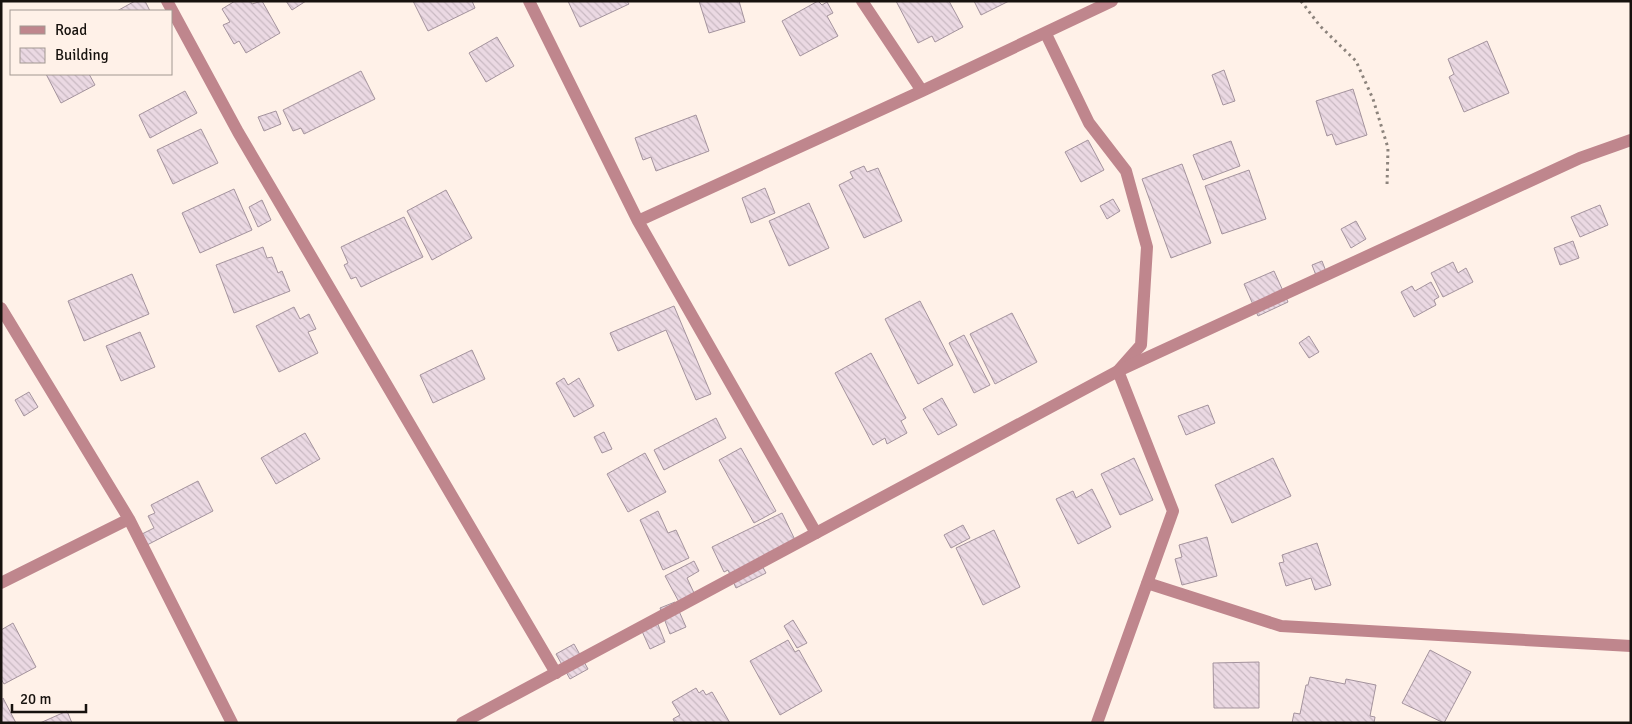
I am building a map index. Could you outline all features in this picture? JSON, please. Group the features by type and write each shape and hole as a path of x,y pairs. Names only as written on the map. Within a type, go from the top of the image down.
{"street":[{"path":"529,1 638,221 816,533"},
{"path":"862,1 922,92"},
{"path":"638,221 922,92 1112,1"},
{"path":"172,10 238,132 556,672"},
{"path":"1046,34 1089,123 1126,171 1147,247 1141,345 1118,371"},
{"path":"462,723 1118,371 1580,158 1631,140"},
{"path":"1,308 129,519 232,723"},
{"path":"1096,723 1173,511 1118,371"},
{"path":"1,583 129,519"},
{"path":"1147,583 1281,626 1631,646"}],"path":[{"path":"1301,1 1320,26 1356,61 1372,99 1388,148 1387,186"}],"building":[{"path":"135,1 145,1 150,10 119,10"},
{"path":"235,1 250,1 252,4 262,1 280,33 246,53 239,41 234,44 223,25 230,22 222,9"},
{"path":"286,1 306,1 292,10"},
{"path":"413,1 472,1 475,8 428,31"},
{"path":"568,1 627,1 629,4 580,27"},
{"path":"699,1 739,1 745,22 709,33"},
{"path":"818,1 822,5 827,2 833,13 827,16 838,36 800,56 782,21"},
{"path":"896,1 949,1 963,27 935,42 932,36 918,43"},
{"path":"974,1 1009,1 981,15"},
{"path":"497,37 514,66 486,82 469,53"},
{"path":"1487,41 1509,93 1464,112 1449,77 1454,74 1448,59"},
{"path":"1224,70 1235,101 1223,105 1212,75"},
{"path":"361,71 375,99 304,134 301,128 293,131 283,110"},
{"path":"47,75 90,75 95,85 61,103"},
{"path":"1353,89 1367,135 1336,145 1332,134 1327,136 1316,101"},
{"path":"185,91 197,113 150,138 139,115"},
{"path":"276,111 281,124 264,131 258,117"},
{"path":"696,115 709,151 656,171 651,157 643,160 635,138"},
{"path":"201,129 218,163 173,184 157,150"},
{"path":"1088,140 1104,170 1081,182 1065,152"},
{"path":"1231,141 1240,166 1203,180 1193,155"},
{"path":"1182,164 1211,243 1171,258 1142,179"},
{"path":"864,166 867,172 878,168 902,221 864,238 839,185 853,178 850,172"},
{"path":"1249,170 1266,219 1222,234 1205,186"},
{"path":"765,188 775,213 751,223 742,198"},
{"path":"234,189 252,230 200,253 182,213"},
{"path":"446,190 472,238 432,260 407,211"},
{"path":"1113,199 1120,211 1107,219 1100,206"},
{"path":"262,200 271,220 258,227 249,207"},
{"path":"809,203 829,248 789,266 769,221"},
{"path":"1600,205 1608,225 1580,237 1571,217"},
{"path":"404,217 423,257 361,287 356,277 351,279 344,265 348,263 341,247"},
{"path":"1356,221 1366,239 1351,248 1341,229"},
{"path":"1573,241 1579,258 1560,265 1554,248"},
{"path":"263,247 267,258 272,257 278,273 282,271 290,291 234,313 216,265"},
{"path":"1322,261 1327,274 1317,278 1312,265"},
{"path":"1453,262 1458,273 1466,268 1473,282 1443,297 1431,273"},
{"path":"1274,271 1288,302 1258,316 1244,284"},
{"path":"132,274 149,314 84,341 68,301"},
{"path":"1431,282 1439,297 1434,300 1436,305 1414,317 1401,292 1412,286 1415,291"},
{"path":"920,301 953,365 918,384 885,319"},
{"path":"674,306 711,394 696,400 666,330 618,351 610,333"},
{"path":"294,307 300,319 309,314 316,329 308,332 318,353 279,372 256,326"},
{"path":"1012,313 1037,362 995,384 970,334"},
{"path":"140,332 155,367 121,381 106,346"},
{"path":"964,335 990,385 974,393 949,343"},
{"path":"1309,336 1319,352 1309,358 1299,343"},
{"path":"472,350 485,379 433,403 420,375"},
{"path":"871,353 906,418 901,421 907,433 887,444 885,438 873,445 835,373"},
{"path":"564,378 568,385 579,378 594,406 574,417 556,383"},
{"path":"29,392 38,407 24,416 15,400"},
{"path":"942,398 957,425 938,435 923,409"},
{"path":"1208,405 1215,423 1186,435 1178,416"},
{"path":"716,418 726,438 664,470 654,450"},
{"path":"604,432 612,449 602,453 594,437"},
{"path":"305,433 320,459 276,484 261,458"},
{"path":"741,448 776,511 754,523 719,460"},
{"path":"645,453 666,492 628,512 607,474"},
{"path":"1134,458 1153,500 1120,515 1101,474"},
{"path":"1273,458 1291,496 1232,523 1215,485"},
{"path":"198,481 213,511 147,545 142,534 154,528 148,516 155,513 151,505"},
{"path":"1092,489 1111,527 1078,544 1056,499 1073,491 1076,498"},
{"path":"658,511 668,533 676,530 689,558 663,570 640,520"},
{"path":"782,513 796,542 759,560 766,573 736,588 728,570 724,572 712,547"},
{"path":"963,525 970,538 951,548 944,535"},
{"path":"994,530 1020,587 983,605 956,548"},
{"path":"1207,537 1217,576 1182,585 1175,559 1182,557 1179,545"},
{"path":"1317,543 1331,585 1315,590 1311,578 1286,586 1279,563 1284,562 1282,555"},
{"path":"694,561 699,571 687,578 694,593 679,602 665,576"},
{"path":"675,602 686,627 670,634 660,608"},
{"path":"793,620 807,643 797,648 784,626"},
{"path":"657,622 665,642 650,649 641,629"},
{"path":"13,623 36,667 4,684 1,679 1,630"},
{"path":"788,640 795,652 799,650 822,691 780,715 750,661"},
{"path":"574,644 588,669 570,679 556,654"},
{"path":"1430,650 1471,672 1444,723 1402,703"},
{"path":"1259,662 1259,708 1214,708 1213,663"},
{"path":"1310,677 1345,684 1346,679 1376,685 1370,716 1375,717 1374,723 1292,723 1294,713 1300,714 1306,685 1308,685"},
{"path":"696,688 699,693 703,690 706,695 712,692 730,723 675,723 673,719 680,715 672,702"},
{"path":"3,698 16,723 1,723"},
{"path":"67,711 72,723 40,723"}]}
